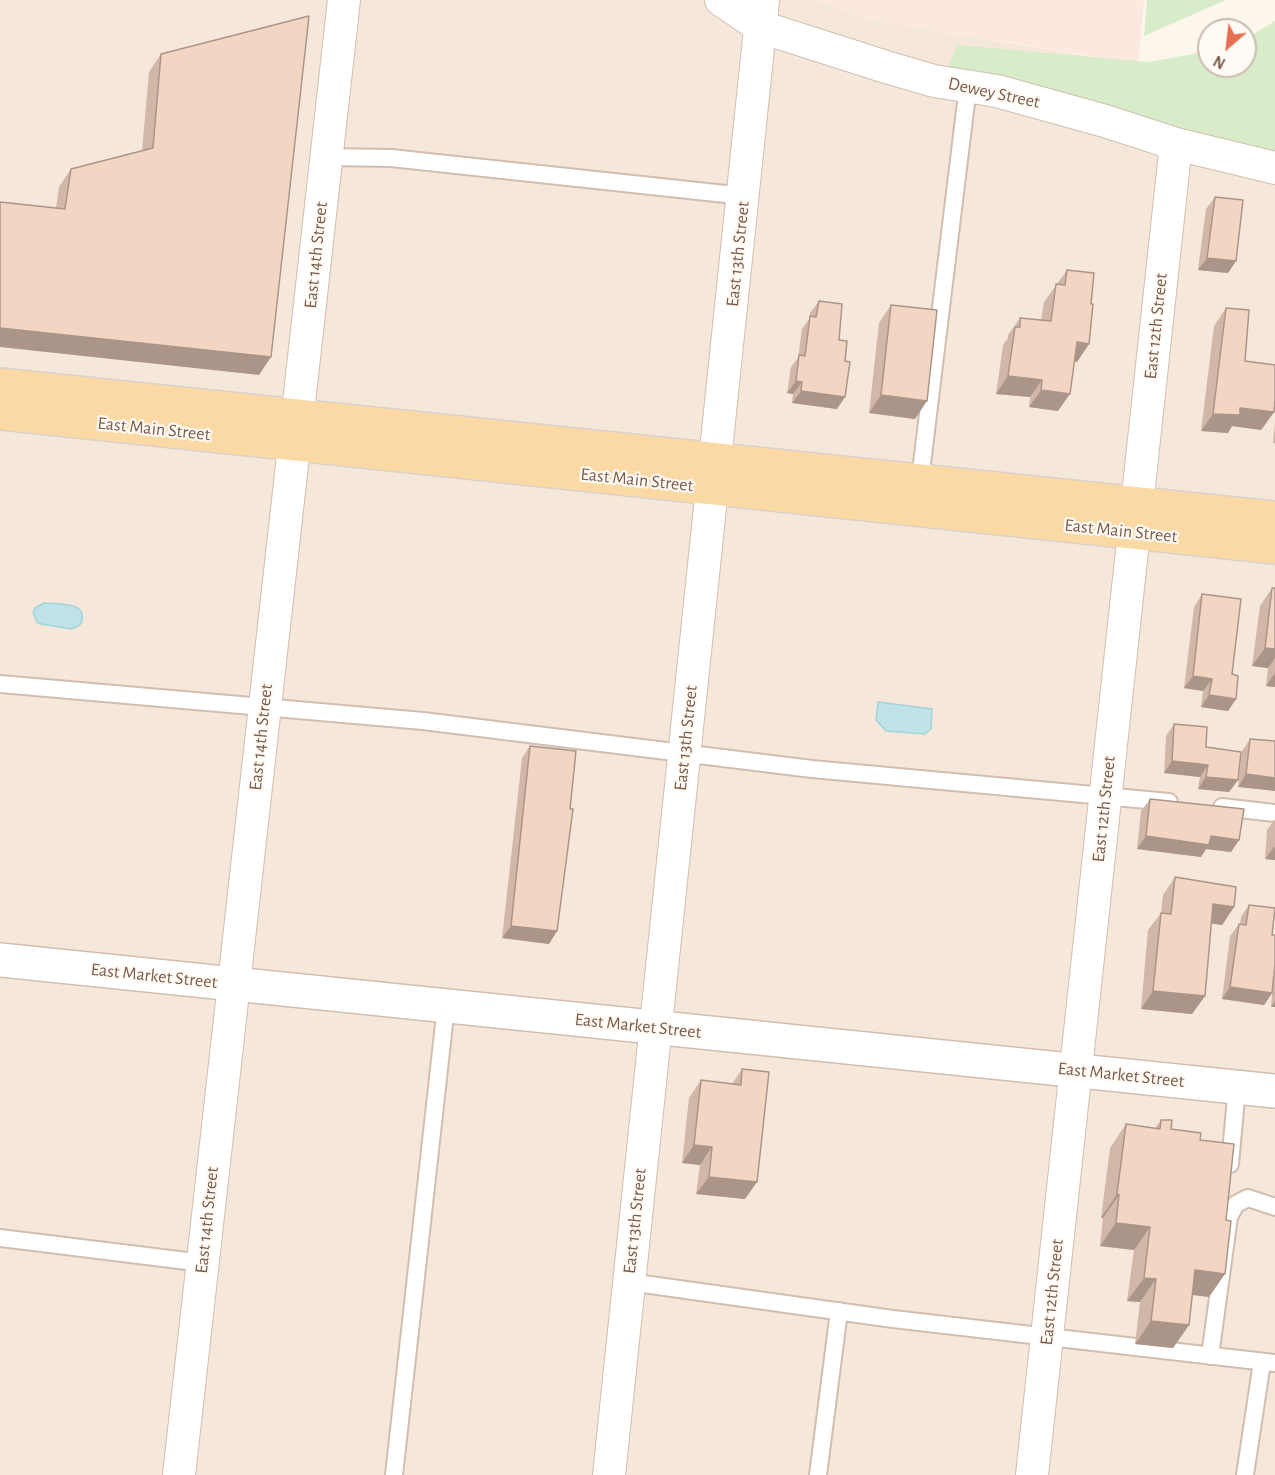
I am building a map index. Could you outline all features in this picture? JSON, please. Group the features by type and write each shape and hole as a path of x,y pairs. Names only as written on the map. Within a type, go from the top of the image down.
{"main road":[{"name":"East Main Street","path":"0,385 296,430 714,474 1137,518 1275,518"},
{"name":"East Main Street","path":"0,413 296,430"},
{"name":"East Main Street","path":"714,474 920,480 1137,518 1275,547"}],"street":[{"name":"East 14th Street","path":"179,1475 344,0"},
{"name":"Dewey Street","path":"721,0 762,13 896,70 934,81 997,91 1105,121 1176,144 1275,168"},
{"name":"East 13th Street","path":"609,1475 762,13"},
{"name":"East 12th Street","path":"1032,1475 1176,144"},
{"name":"East Market Street","path":"0,960 1275,1091"}],"lane":[{"path":"920,480 968,86"},
{"path":"327,157 391,158 744,196"},
{"path":"0,684 423,721 812,770 1183,804"},
{"path":"1205,806 1275,813"},
{"path":"394,1475 446,1006"},
{"path":"1210,1356 1229,1217 1228,1185 1237,1087"},
{"path":"1229,1217 1236,1204 1248,1198 1275,1207"},
{"path":"0,1238 202,1263"},
{"path":"629,1282 839,1311 1268,1362 1245,1475"},
{"path":"818,1475 839,1311"}],"shaded area":[{"path":"0,0 815,0 867,19 1197,75 1197,78 1216,78 1275,88 1275,1475 0,1475"},
{"path":"815,0 1144,0 1138,64 867,19"}],"green space":[{"path":"1147,0 1226,0 1144,36"},
{"path":"1275,21 1275,156 948,68 957,45 1149,62 1197,53 1197,78 1257,78 1257,32"}],"water":[{"path":"44,603 65,604 78,608 82,617 80,625 72,629 37,622 33,613 35,608"},
{"path":"878,702 932,709 931,729 925,734 886,731 876,720"}],"building":[{"path":"309,16 271,357 0,328 0,202 65,209 71,169 153,148 161,54"},
{"path":"1215,197 1243,200 1236,261 1207,258"},
{"path":"1067,270 1094,273 1089,344 1077,342 1070,394 1041,390 1042,380 1008,376 1015,327 1020,327 1020,318 1051,321 1056,284 1065,285"},
{"path":"819,301 842,304 839,340 847,341 845,361 850,362 845,397 801,391 802,382 796,381 799,355 805,356 810,316 816,317"},
{"path":"891,305 937,310 927,401 881,395"},
{"path":"1226,308 1249,310 1245,361 1275,365 1274,412 1240,408 1240,415 1213,414"},
{"path":"1272,588 1275,588 1275,649 1265,648"},
{"path":"1202,594 1241,599 1232,674 1238,676 1236,699 1209,695 1212,679 1193,676"},
{"path":"1174,724 1207,727 1206,747 1241,752 1238,780 1206,777 1208,765 1172,761"},
{"path":"1250,739 1275,741 1275,778 1246,774"},
{"path":"530,746 576,751 570,809 573,809 557,931 511,926"},
{"path":"1150,799 1244,809 1239,840 1211,836 1209,845 1146,836"},
{"path":"1175,877 1236,887 1234,907 1213,904 1205,996 1153,991 1161,913 1171,914"},
{"path":"1249,905 1275,908 1272,935 1275,935 1275,964 1272,993 1230,987 1239,924 1246,925"},
{"path":"742,1069 769,1072 757,1182 709,1177 712,1147 694,1145 701,1080 741,1085"},
{"path":"1161,1120 1172,1120 1171,1129 1201,1133 1200,1140 1234,1144 1226,1220 1231,1221 1225,1274 1195,1270 1189,1325 1151,1321 1156,1279 1144,1278 1150,1227 1116,1223 1119,1195 1117,1194 1126,1124 1160,1129"}]}
